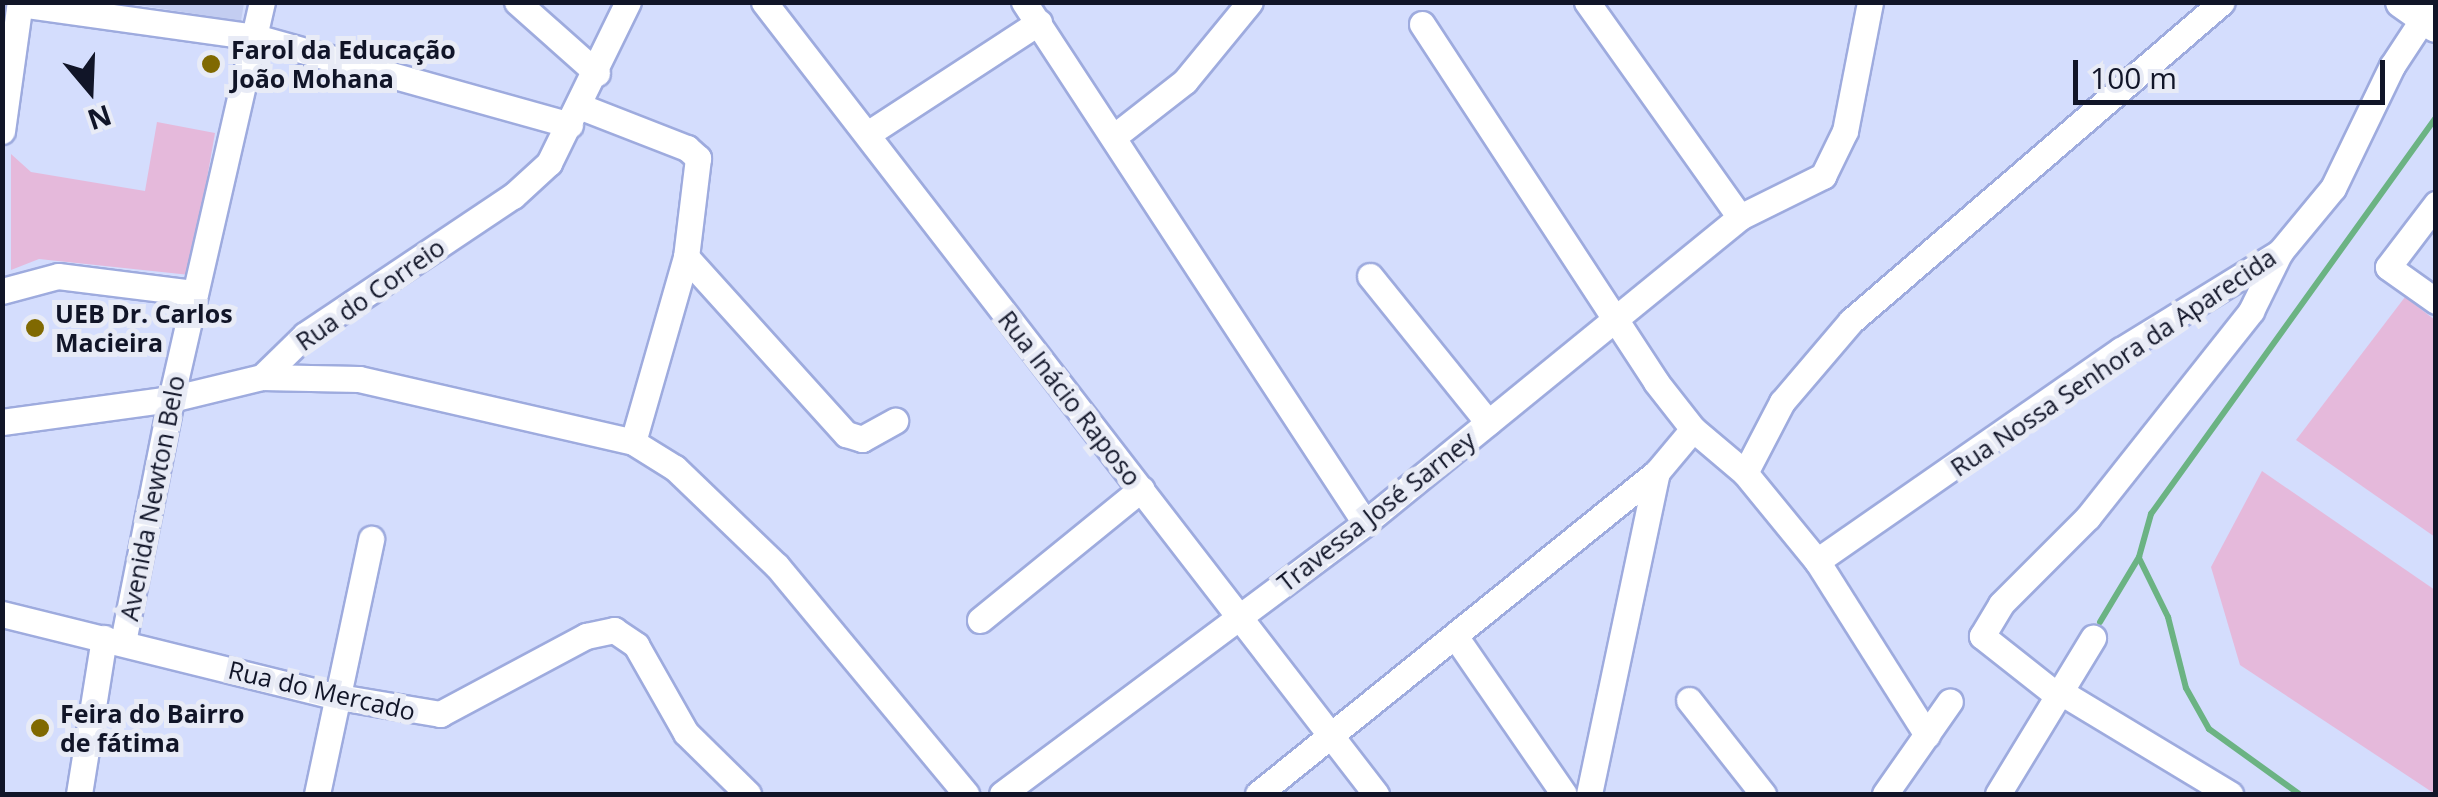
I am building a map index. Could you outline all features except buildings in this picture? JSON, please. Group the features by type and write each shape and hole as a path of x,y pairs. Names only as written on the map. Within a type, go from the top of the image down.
{"street":[{"name":"Avenida Newton Belo","path":"79,794 262,2"},
{"path":"517,2 597,73"},
{"name":"Rua do Correio","path":"2,422 171,400 262,377 350,302 513,196 548,163 597,73 628,2"},
{"name":"Rua Inácio Raposo","path":"764,2 1376,794"},
{"path":"1116,136 1184,81 1250,2"},
{"path":"1587,2 1740,216 1807,186 1835,161 1870,2"},
{"path":"1746,473 1782,402 1851,321 2222,2"},
{"path":"2,131 20,3 255,37 680,145 694,152 700,169 686,256 633,442"},
{"path":"868,134 1031,12 1116,136 1365,523"},
{"name":"Rua Nossa Senhora da Aparecida","path":"1817,561 2121,350 2280,252 2332,188 2392,66 2424,12"},
{"path":"1422,24 1612,318 1694,430 1746,473 1817,561 1927,736"},
{"path":"2436,204 2388,267 2436,301"},
{"name":"Travessa José Sarney","path":"1002,794 1365,523 1740,216"},
{"path":"2230,794 2058,693 1984,642 2001,604 2088,516 2251,312 2280,252"},
{"path":"686,256 846,434 862,439 895,421"},
{"path":"2,290 58,276 195,293"},
{"path":"1370,276 1488,422"},
{"path":"262,377 359,380 633,442 675,468 777,566 966,794"},
{"path":"1258,794 1457,639 1657,472 1694,430"},
{"path":"1589,794 1657,472"},
{"path":"980,620 1141,489"},
{"path":"320,792 333,696 372,540"},
{"name":"Rua do Mercado","path":"2,614 333,696 440,714 586,636 626,633 686,733 748,794"},
{"path":"1998,794 2093,638"},
{"path":"1457,639 1564,794"},
{"path":"1689,700 1763,794"},
{"path":"1885,794 1950,701"}],"shaded area":[{"path":"124,3 244,3 241,21"},
{"path":"157,122 215,133 190,275 39,259 11,270 11,154 31,172 145,191"},
{"path":"2405,297 2435,320 2435,537 2296,440"},
{"path":"2262,471 2435,590 2435,794 2240,665 2211,567"}],"waterway":[{"path":"2100,622 2139,557 2151,514 2436,118"},
{"path":"2139,558 2168,617 2186,688 2209,729 2299,794"}],"place":[{"name":"Farol da Educação João Mohana","path":"211,64"},
{"name":"UEB Dr. Carlos Macieira","path":"35,328"},
{"name":"Feira do Bairro de fátima","path":"40,728"}]}
